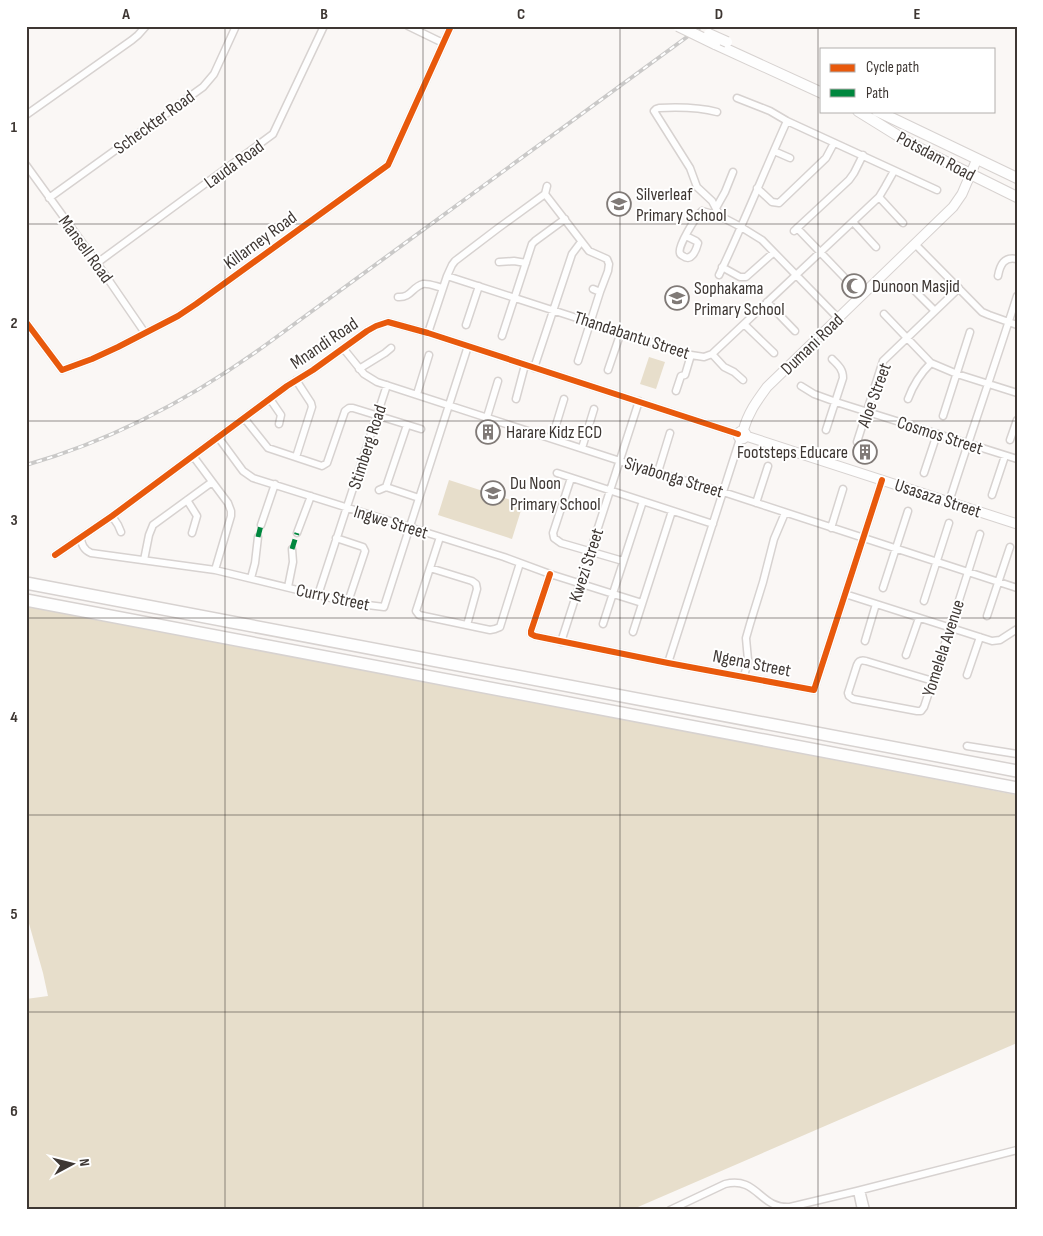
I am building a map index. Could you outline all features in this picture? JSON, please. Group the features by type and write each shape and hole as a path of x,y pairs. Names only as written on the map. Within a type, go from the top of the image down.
{"highway":[{"path":"26,583 1017,771"},
{"path":"26,600 1017,788"}],"main road":[{"path":"678,26 820,92"},
{"path":"693,26 820,85"},
{"name":"Potsdam Road","path":"860,112 934,156 1017,196"},
{"name":"Potsdam Road","path":"879,112 1017,178"}],"street":[{"path":"26,115 132,40 146,26"},
{"name":"Scheckter Road","path":"49,198 203,87 214,74 236,26"},
{"name":"Lauda Road","path":"97,263 273,134 324,26"},
{"path":"408,26 443,43"},
{"name":"Killarney Road","path":"26,322 62,370 92,359 145,333 178,316 196,304 388,165 451,26"},
{"path":"737,98 770,111 787,121 937,190"},
{"path":"717,112 684,107 657,108 654,110 690,168 697,187 712,201 718,213 762,240 838,318"},
{"path":"719,275 787,121"},
{"path":"757,188 772,202 779,203 826,158 834,143"},
{"path":"774,151 790,158"},
{"path":"845,278 796,230 849,180 863,156"},
{"name":"Dumani Road","path":"668,663 746,419 751,409 767,387 953,208 962,194 977,159"},
{"name":"Mansell Road","path":"26,165 145,333"},
{"name":"Thandabantu Street","path":"447,276 691,355 704,357 712,354 879,197 894,171"},
{"path":"718,213 733,172"},
{"path":"428,333 452,265 458,258 545,194 547,186"},
{"path":"545,194 589,251 607,259 609,264 578,361"},
{"path":"879,197 903,223"},
{"path":"686,236 693,221 701,212 718,213"},
{"path":"502,336 534,242 565,219"},
{"path":"853,222 876,247"},
{"path":"534,368 572,254 582,242"},
{"path":"916,244 982,312 1017,324"},
{"path":"722,267 738,276 746,277 773,253"},
{"path":"998,276 1004,261 1010,258 1017,259"},
{"path":"499,262 514,261 526,263"},
{"path":"398,296 405,297 418,286 424,284 443,288"},
{"path":"466,325 479,286"},
{"name":"Aloe Street","path":"857,442 883,361 960,288"},
{"path":"592,289 600,292"},
{"path":"914,290 935,311"},
{"path":"949,502 1017,296"},
{"path":"767,302 795,331"},
{"path":"884,314 930,363 957,374 1017,393"},
{"name":"Mnandi Road","path":"55,555 112,516 296,380 376,326 388,322 428,333 742,435"},
{"path":"744,324 774,353"},
{"path":"608,370 621,332"},
{"path":"943,416 970,332"},
{"name":"Curry Street","path":"81,537 82,546 91,553 215,570 348,602 384,607 468,346"},
{"name":"Siyabonga Street","path":"343,348 364,374 387,385 1017,588"},
{"path":"359,369 391,348"},
{"path":"712,354 724,367 734,372 743,380"},
{"path":"417,394 429,355"},
{"path":"676,391 681,376 685,374 691,355"},
{"path":"826,430 843,374 840,367 832,359"},
{"path":"908,399 913,385 930,363"},
{"path":"516,398 525,365"},
{"path":"296,380 312,407 296,458"},
{"path":"487,417 498,381"},
{"name":"Stimberg Road","path":"318,595 387,385"},
{"name":"Cosmos Street","path":"801,386 814,394 836,402 1017,459"},
{"path":"270,399 280,413 279,424"},
{"path":"552,438 564,399"},
{"name":"Kwezi Street","path":"562,642 639,401"},
{"path":"244,418 266,447 324,466 327,463 345,411 351,407 421,429"},
{"path":"582,448 594,409"},
{"path":"1010,440 1017,420"},
{"path":"407,425 382,488 419,498"},
{"path":"658,472 670,433"},
{"path":"924,473 937,434"},
{"name":"Usasaza Street","path":"742,435 1017,524"},
{"name":"Ingwe Street","path":"218,437 246,474 253,478 642,603"},
{"path":"193,456 228,503 231,510 231,516 215,570"},
{"path":"992,495 1005,456"},
{"path":"756,503 768,466"},
{"path":"557,473 713,524"},
{"path":"571,478 551,540 622,561"},
{"name":"Ngena Street","path":"550,574 531,631 535,636 814,690 882,480"},
{"path":"144,560 152,525 212,482"},
{"path":"261,525 275,484"},
{"path":"831,528 843,489"},
{"path":"297,533 311,496"},
{"path":"187,500 197,516 192,533"},
{"path":"602,624 643,501"},
{"path":"561,508 569,512"},
{"path":"883,588 908,511"},
{"path":"633,632 672,512"},
{"path":"744,677 748,660 746,638 774,539 785,513"},
{"path":"112,516 121,532"},
{"path":"924,601 949,523"},
{"name":"Yomelela Avenue","path":"932,681 866,661 860,661 848,690 849,696 853,699 917,711 921,711 924,708 980,534"},
{"path":"250,578 255,563 258,537"},
{"path":"440,537 416,611 417,614 493,630 500,627 520,563"},
{"path":"336,538 363,547 365,551 348,602"},
{"path":"986,616 1010,547"},
{"path":"288,587 293,562 292,549"},
{"path":"430,568 472,581 476,584 477,589 467,625"},
{"path":"845,594 992,641 998,640 1017,629"},
{"path":"865,640 876,604"},
{"path":"906,655 919,618"},
{"path":"967,675 980,637"},
{"path":"967,746 1017,754"},
{"path":"670,1210 725,1184 734,1182 742,1182 750,1186 775,1206 790,1207 1017,1150"},
{"path":"859,1191 861,1210"},
{"path":"859,1191 866,1210"}],"shaded area":[{"path":"649,357 665,362 656,389 640,384"},
{"path":"449,480 523,504 512,539 438,515"},
{"path":"26,606 1017,795 1017,1043 631,1210 26,1210 26,999 48,996 26,913"}],"railway":[{"path":"26,465 59,455 122,430 211,382 267,344 702,26"}],"marked path":[{"path":"258,537 261,525"},
{"path":"292,549 297,533"}],"cycle path":[{"path":"26,322 62,370 118,347 178,316 196,304 388,165 451,26"},
{"path":"55,555 112,516 287,386 313,370 367,331 388,322 428,333 738,434"},
{"path":"550,574 531,631 531,634 535,636 814,690 882,480"}],"place":[{"name":"Silverleaf Primary School","path":"619,204"},
{"name":"Dunoon Masjid","path":"854,286"},
{"name":"Sophakama Primary School","path":"677,298"},
{"name":"Harare Kidz ECD","path":"488,432"},
{"name":"Footsteps Educare","path":"865,452"},
{"name":"Du Noon Primary School","path":"493,493"}]}
